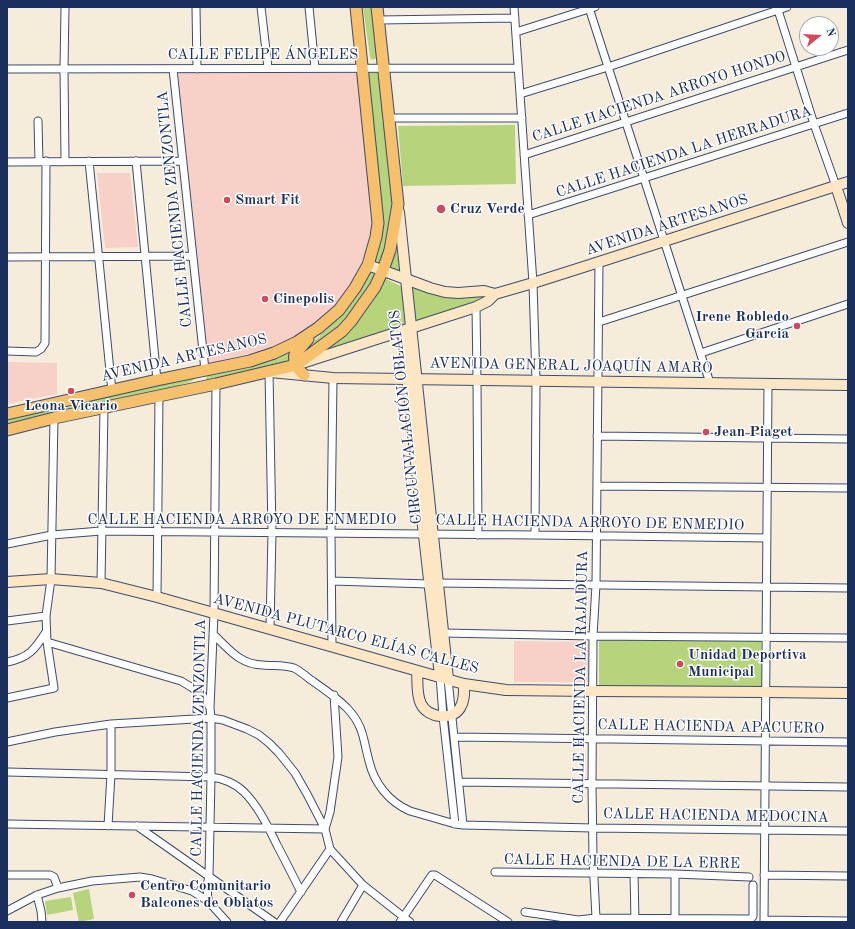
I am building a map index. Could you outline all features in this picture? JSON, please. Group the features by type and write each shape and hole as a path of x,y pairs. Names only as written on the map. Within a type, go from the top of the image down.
{"main road":[{"path":"356,7 378,223 376,237 368,265"},
{"name":"CIRCUNVALACIÓN OBLATOS","path":"377,7 398,204"},
{"path":"296,365 342,331 351,321 375,287 390,250 398,204"},
{"name":"AVENIDA ARTESANOS","path":"7,414 157,380 250,361 274,353 297,342 318,328 339,310 355,288 368,265"},
{"path":"304,375 294,361 295,354 318,328"},
{"name":"AVENIDA ARTESANOS","path":"7,430 54,418 216,384 296,365"},
{"path":"193,389 203,378 205,370"},
{"path":"54,418 58,409 91,401 108,392"}],"street":[{"path":"65,7 65,161"},
{"path":"196,7 197,69"},
{"path":"261,7 268,68"},
{"path":"309,7 315,68"},
{"path":"514,7 533,283 536,381 535,535"},
{"path":"520,94 608,66 778,8 787,7"},
{"path":"516,32 590,8 710,383"},
{"path":"778,8 814,124 848,223"},
{"path":"379,20 515,18"},
{"name":"CALLE HACIENDA ARROYO HONDO","path":"524,155 848,50"},
{"name":"CALLE FELIPE ÁNGELES","path":"7,69 518,68"},
{"name":"CALLE HACIENDA ZENZONTLA","path":"173,69 205,370"},
{"name":"CALLE HACIENDA LA HERRADURA","path":"528,216 848,113"},
{"path":"389,118 522,118"},
{"path":"38,121 38,162"},
{"path":"89,161 108,392"},
{"path":"136,161 157,380"},
{"path":"7,162 183,161"},
{"path":"7,351 36,352 42,349 45,343 46,162"},
{"name":"AVENIDA ARTESANOS","path":"296,365 476,307 488,301 495,294 848,182"},
{"name":"CIRCUNVALACIÓN OBLATOS","path":"398,204 406,279 412,379 444,678 455,824"},
{"path":"598,322 848,242"},
{"path":"7,257 193,256"},
{"name":"CALLE HACIENDA LA RAJADURA","path":"596,918 595,873 593,859 592,691 596,585 599,262"},
{"name":"AVENIDA ARTESANOS","path":"368,265 445,292 458,293 484,291 495,294"},
{"path":"701,353 848,304"},
{"path":"476,307 478,535"},
{"path":"269,372 272,532 270,629"},
{"name":"AVENIDA GENERAL JOAQUÍN AMARO","path":"269,372 333,378 848,385"},
{"path":"332,647 331,533 333,378"},
{"name":"CALLE HACIENDA ZENZONTLA","path":"208,901 207,886 209,876 211,777 210,708 214,634 216,384"},
{"path":"768,384 764,921 848,921"},
{"path":"157,597 159,396"},
{"path":"101,583 104,408"},
{"path":"7,698 54,688 47,642 46,616 51,579 54,418"},
{"path":"597,436 848,439"},
{"path":"597,486 848,488"},
{"name":"CALLE HACIENDA ARROYO DE ENMEDIO","path":"7,544 52,535 102,531 767,538"},
{"name":"AVENIDA PLUTARCO ELÍAS CALLES","path":"7,582 51,579 101,583 157,597 464,684 506,690 848,693"},
{"path":"332,581 434,584 848,588"},
{"name":"CIRCUNVALACIÓN OBLATOS","path":"434,584 443,633 444,678"},
{"path":"7,621 46,616"},
{"path":"7,662 25,656 31,652 46,632"},
{"path":"443,633 848,638"},
{"name":"CALLE HACIENDA MEDOCINA","path":"214,634 233,654 245,662 258,665 293,668 334,695 354,717 361,729 372,772 385,793 404,809 410,811 455,824 464,825 848,831"},
{"path":"47,642 181,681 203,696 210,708"},
{"path":"418,671 418,695 426,711 432,714 447,716 456,713 463,702 464,684"},
{"path":"325,829 330,812 338,758 334,695"},
{"name":"CIRCUNVALACIÓN OBLATOS","path":"447,716 454,737 464,825"},
{"path":"7,742 55,732 111,724 211,718 223,720 247,728 259,735 274,748 295,773 325,829 330,849 363,885 401,919 410,922"},
{"path":"108,826 111,774 111,724"},
{"name":"CALLE HACIENDA APACUERO","path":"454,737 848,742"},
{"path":"7,772 218,777 243,791 259,811 301,892"},
{"path":"459,782 848,787"},
{"path":"7,824 325,829"},
{"path":"137,826 274,922"},
{"path":"280,922 330,849"},
{"name":"CALLE HACIENDA DE LA ERRE","path":"495,872 634,873 749,877"},
{"path":"634,873 635,920"},
{"path":"7,874 50,875 55,878 58,888"},
{"path":"675,874 675,919"},
{"path":"401,919 432,875 435,875 508,922"},
{"path":"764,875 848,876"},
{"path":"7,911 37,895 58,888 92,880 140,877 192,891 208,901 227,922"},
{"path":"341,922 363,885"},
{"path":"525,912 578,920 596,918 635,920 751,919 753,916 753,885"},
{"path":"192,891 207,886"},
{"path":"37,895 42,922"}],"shaded area":[{"path":"180,73 358,73 374,213 373,228 368,247 347,289 332,311 313,327 276,347 248,357 207,365 176,76"},
{"path":"97,173 130,173 138,247 105,248"},
{"path":"7,362 57,363 57,394 7,404"},
{"path":"514,641 588,642 588,682 514,682"}],"green space":[{"path":"363,7 371,7 377,55 373,60 370,57"},
{"path":"381,71 395,208 382,266 373,263 376,254 368,73"},
{"path":"515,125 516,184 403,186 398,126"},
{"path":"396,248 401,272 391,268"},
{"path":"369,268 379,272 375,280 336,333 298,357 310,343 319,337 340,315"},
{"path":"384,278 403,287 407,325 316,356"},
{"path":"411,286 490,294 471,304 415,323"},
{"path":"296,347 291,363 203,382 206,380 207,374"},
{"path":"195,376 194,380 187,383 154,393 58,412 59,410 91,401 100,396"},
{"path":"57,408 51,415 7,425 7,416"},
{"name":"Unidad Deportiva Municipal","path":"599,639 761,641 762,687 599,689"},
{"path":"89,889 94,919 79,922 73,893"},
{"path":"71,897 73,910 47,915 45,901"}],"place":[{"name":"Smart Fit","path":"227,200"},
{"name":"Cruz Verde","path":"441,209"},
{"name":"Cinepolis","path":"265,299"},
{"name":"Irene Robledo Garcia","path":"797,326"},
{"name":"Leona Vicario","path":"71,391"},
{"name":"Jean Piaget","path":"706,432"},
{"name":"Unidad Deportiva Municipal","path":"680,664"},
{"name":"Centro Comunitario Balcones de Oblatos","path":"132,895"}]}
